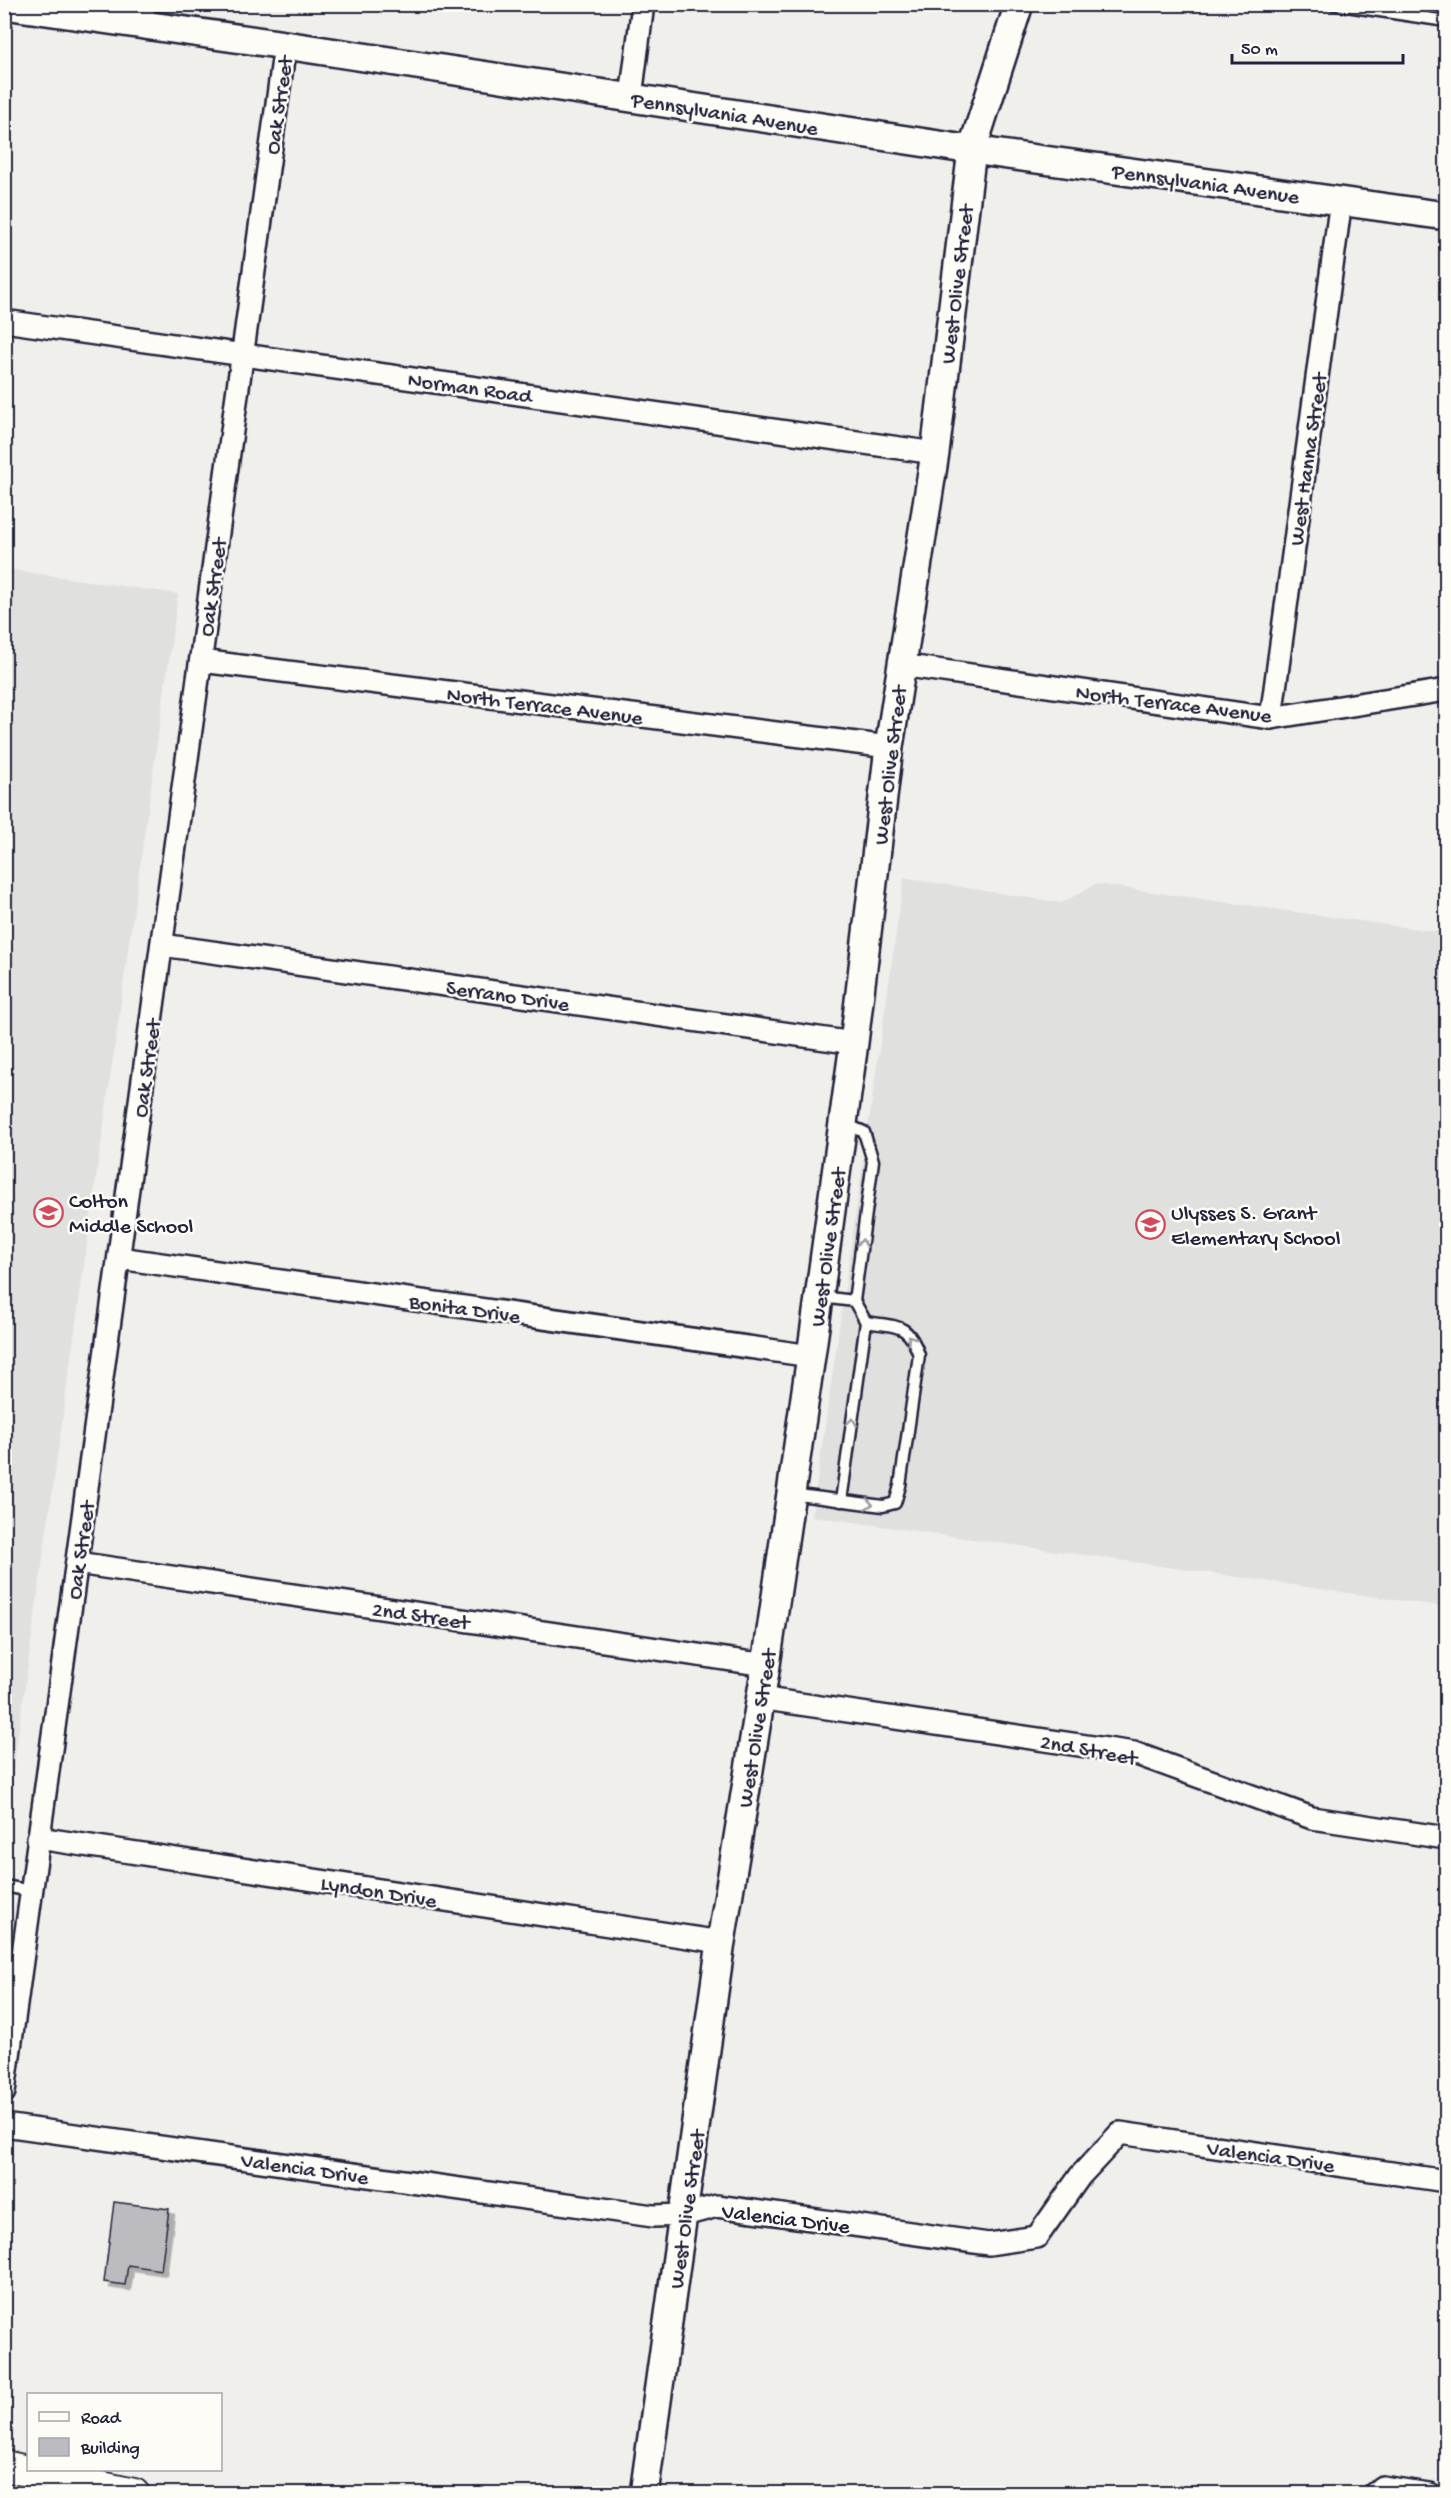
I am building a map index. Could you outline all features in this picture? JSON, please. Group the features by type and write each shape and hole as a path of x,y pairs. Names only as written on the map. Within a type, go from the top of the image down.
{"main road":[{"path":"4,2466 27,2471"},
{"path":"28,2471 134,2493"}],"street":[{"path":"631,97 644,4"},
{"name":"West Olive Street","path":"644,2493 721,1942 811,1356 854,1043 889,747 935,453 972,150 1019,4"},
{"name":"Pennsylvania Avenue","path":"4,5 148,15 285,45 972,150 1446,216"},
{"name":"Oak Street","path":"4,2092 13,1963 32,1891 285,45"},
{"name":"West Hanna Street","path":"1271,718 1341,200"},
{"name":"Norman Road","path":"4,321 243,353 935,453"},
{"name":"North Terrace Avenue","path":"201,661 889,747"},
{"name":"North Terrace Avenue","path":"901,665 1271,718 1446,690"},
{"name":"Serrano Drive","path":"162,945 854,1043"},
{"name":"Bonita Drive","path":"119,1258 811,1356"},
{"name":"2nd Street","path":"77,1563 765,1665"},
{"name":"2nd Street","path":"759,1698 1134,1753 1312,1818 1446,1838"},
{"name":"Lyndon Drive","path":"38,1838 721,1942"},
{"name":"Valencia Drive","path":"4,2125 653,2216 684,2215 717,2206 989,2244 1037,2237 1080,2176 1120,2133 1446,2181"},
{"path":"1374,2493 1382,2487 1429,2493"}],"lane":[{"path":"1333,4 1446,21"},
{"path":"841,1501 866,1322 854,1300 873,1161 864,1132 843,1123"},
{"path":"819,1296 854,1300"},
{"path":"791,1494 883,1506 895,1503 900,1486 919,1354 913,1337 902,1327 866,1322"},
{"path":"4,1886 32,1891"}],"shaded area":[{"name":"Colton Middle School","path":"4,569 178,594 5,1829"},
{"name":"Ulysses S. Grant Elementary School","path":"904,878 1062,903 1095,884 1446,933 1446,1607 812,1516"}],"building":[{"path":"114,2202 169,2209 161,2270 128,2265 125,2285 104,2282"}],"place":[{"name":"Colton Middle School","path":"48,1212"},
{"name":"Ulysses S. Grant Elementary School","path":"1150,1224"}]}
